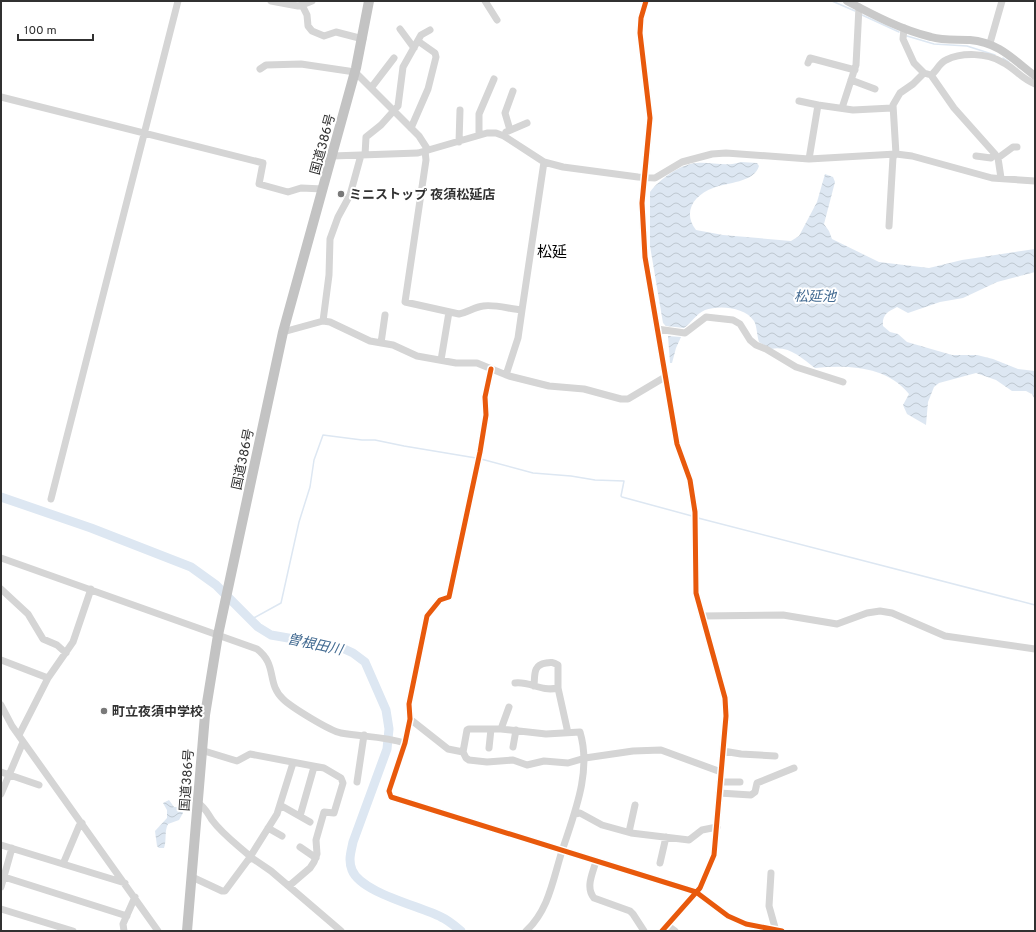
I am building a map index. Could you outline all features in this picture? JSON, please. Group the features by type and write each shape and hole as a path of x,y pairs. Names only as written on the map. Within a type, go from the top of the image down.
{"highway":[{"name":"国道386号","path":"188,931 201,750 207,696 218,635 283,332 355,72 363,38 369,1"}],"main road":[{"path":"847,1 904,28 932,38 970,40 994,45 1005,51 1033,73"}],"street":[{"path":"51,499 178,1"},
{"path":"271,1 298,6 312,1"},
{"path":"485,1 497,20"},
{"path":"646,1 641,18 640,33 650,118 642,203 642,234 677,444 690,480 695,512 696,593 725,698 726,716 714,855 700,888 662,931"},
{"path":"999,61 994,45 1002,1"},
{"path":"302,5 307,15 308,26 312,31 324,36 336,32 363,38"},
{"path":"842,108 855,70 859,7"},
{"path":"904,28 903,39 914,63 928,74 954,108 996,156 1001,178"},
{"path":"400,29 414,48"},
{"path":"323,321 329,275 330,239 338,217 350,195 363,155 366,137 395,111 400,100 402,67 421,35 430,30"},
{"path":"411,128 428,89 436,58 435,53 418,41"},
{"path":"889,226 893,157 896,154 892,108 895,99 900,93 928,74 945,60 958,56 983,55 999,61 1021,77 1035,84"},
{"path":"371,88 394,58"},
{"path":"808,63 810,58 855,70"},
{"path":"260,69 266,65 301,64 355,72 411,128 427,151 405,302 459,314 483,306 496,305 503,309 522,310"},
{"path":"1021,77 1033,73"},
{"path":"479,135 479,114 494,79"},
{"path":"851,80 875,89"},
{"path":"510,130 505,113 513,91"},
{"path":"1,97 263,163 259,184 288,192 301,188 323,189"},
{"path":"799,101 860,111 892,108"},
{"path":"809,160 818,105"},
{"path":"459,142 460,110"},
{"path":"501,135 527,123"},
{"path":"332,156 418,153 487,133 501,135 544,162 563,167 655,178 682,162 726,152 809,160 896,154 912,156 966,172 1001,178 1035,181"},
{"path":"976,156 990,158 1013,147 1017,147"},
{"path":"506,375 518,338 544,162"},
{"path":"441,360 449,312"},
{"path":"381,343 385,315"},
{"path":"657,329 686,333 706,317 734,320 740,324 756,345 766,349 796,367 843,382"},
{"path":"283,332 323,321 344,327 370,341 404,349 418,356 456,363 477,363 506,375 549,386 595,391 621,399 628,399 665,377"},
{"path":"491,369 485,397 486,415 480,452 449,597 440,600 427,616 409,704 410,719 402,742 389,792 391,797 696,892 745,928 778,931 769,906 771,873"},
{"path":"1,558 257,649 265,654 269,661 276,690 282,699 290,705 340,733 385,738 402,742"},
{"path":"1,589 28,614 43,639 57,645 66,653"},
{"path":"19,735 48,678 73,642 91,589"},
{"path":"702,616 783,615 837,624 867,613 880,611 892,613 945,636 1035,649"},
{"path":"1,660 48,678"},
{"path":"534,686 536,666 539,664 553,662 558,665 558,688 568,733"},
{"path":"516,683 540,688 558,688"},
{"path":"1,705 23,742 158,931"},
{"path":"502,729 509,707"},
{"path":"410,719 448,749 463,752"},
{"path":"489,748 491,729"},
{"path":"526,931 546,903 575,814 581,788 585,758 584,744 580,732 546,734 502,729 467,730 463,752 469,760 487,762 512,760 527,765 544,761 568,762 585,758 661,750 720,772"},
{"path":"513,747 516,730"},
{"path":"357,782 364,735"},
{"path":"1,794 23,742"},
{"path":"201,750 237,761 250,754 314,766 324,768 341,778 343,783 334,813 324,812 316,840 316,858 310,868 289,886"},
{"path":"722,751 774,756"},
{"path":"192,877 222,891 225,890 251,858 268,828 280,805 293,763"},
{"path":"300,816 314,766"},
{"path":"719,794 751,795 755,792 757,783 794,768"},
{"path":"1,772 39,785"},
{"path":"720,782 740,782"},
{"path":"198,804 203,806 214,823 251,858 289,886 341,931"},
{"path":"280,805 310,822"},
{"path":"628,832 635,805"},
{"path":"575,814 580,813 602,825 628,832 689,840 702,830 717,827"},
{"path":"64,864 79,826 82,823"},
{"path":"268,828 282,836"},
{"path":"660,863 666,837"},
{"path":"1,845 125,883"},
{"path":"300,847 316,858"},
{"path":"1,887 2,877 12,848"},
{"path":"596,862 589,890 591,894 594,898 630,911 644,931"},
{"path":"2,877 127,916"},
{"path":"124,931 123,924 135,897"},
{"path":"1,909 73,931"},
{"path":"667,925 675,931"}],"water":[{"name":"松延池","path":"741,162 757,163 759,166 752,176 746,179 713,188 700,195 692,205 690,211 690,217 696,230 723,235 791,241 799,236 817,202 825,174 833,177 835,182 824,224 832,239 879,262 929,268 962,260 1035,249 1035,272 997,282 963,298 940,302 908,313 897,307 884,316 883,326 890,332 898,334 907,342 952,355 977,355 993,359 1018,369 1035,371 1035,400 1032,394 1026,391 1012,391 996,380 976,373 939,383 934,387 928,402 926,425 907,414 903,405 909,394 900,385 889,378 866,369 841,367 815,368 794,353 783,349 771,349 759,342 756,326 750,316 738,310 731,308 711,308 699,314 684,328 666,326 663,323 650,246 650,192 665,177 684,166 697,163 731,164"},
{"path":"668,336 681,337 672,363 670,363"},
{"path":"169,800 174,807 181,807 183,813 179,820 168,824 164,848 159,848 157,846 155,831 167,818 167,810 163,803"}],"waterway":[{"path":"832,1 855,11"},
{"path":"862,15 899,32"},
{"path":"907,36 934,44 967,46 995,55"},
{"path":"1003,58 1009,62"},
{"path":"250,620 281,603 299,522 310,487 314,460 323,435 362,440 375,440 476,458"},
{"path":"481,459 533,473 571,476 595,480 624,481 622,497 692,516"},
{"name":"曽根田川","path":"1,497 91,528 191,567 216,585 258,627 271,635 340,647 353,653 365,662 386,710 389,729 387,749 353,842 350,859 352,870 367,886 392,898 444,918 461,931"},
{"path":"698,518 1035,605"}],"cycle path":[{"path":"646,1 641,18 640,33 650,118 642,203 645,257 677,444 690,480 695,512 696,593 725,698 726,716 714,855 700,888 662,931"},
{"path":"491,369 485,397 486,415 480,452 449,597 440,600 427,616 409,704 410,719 405,743 389,791 391,797 696,892 728,916 746,924 782,931"}],"place":[{"name":"ミニストップ 夜須松延店","path":"341,194"},
{"name":"町立夜須中学校","path":"104,711"}],"district":[{"name":"松延","path":"552,252"}]}
